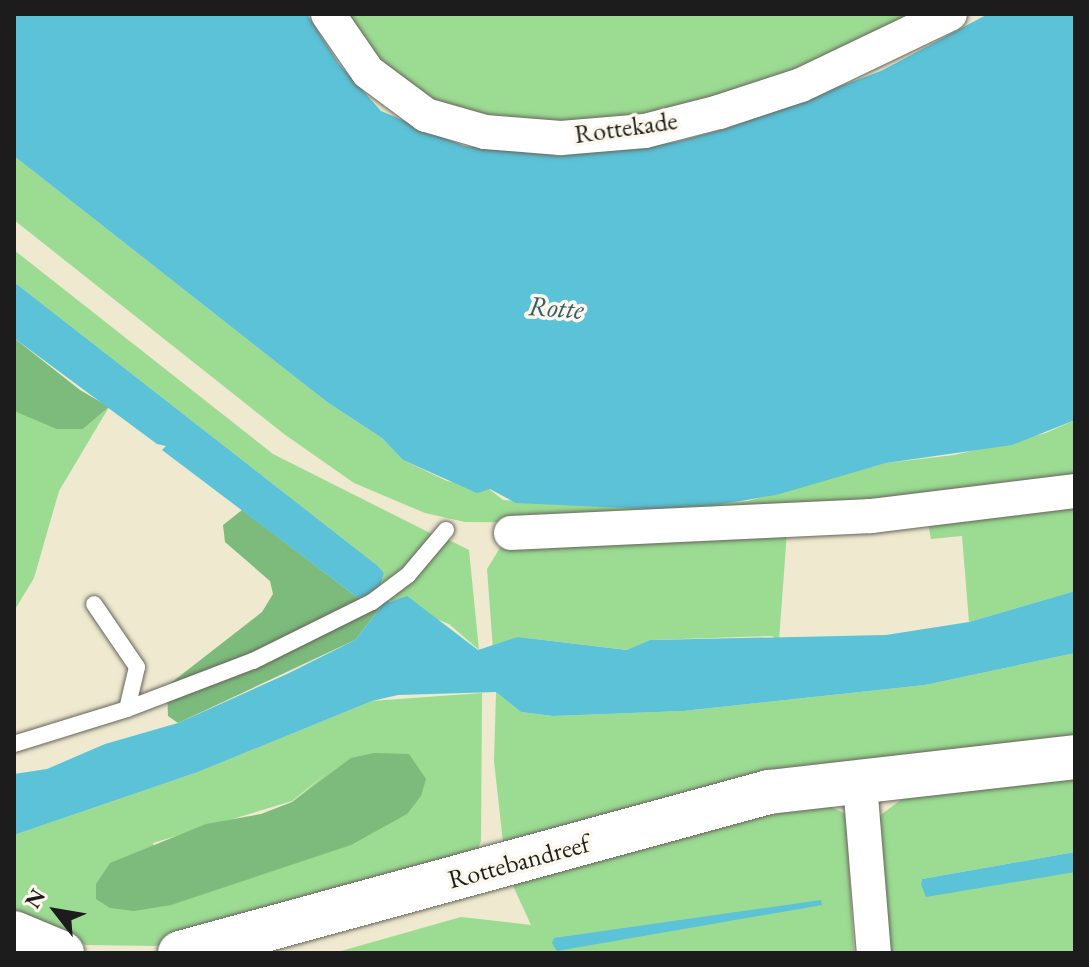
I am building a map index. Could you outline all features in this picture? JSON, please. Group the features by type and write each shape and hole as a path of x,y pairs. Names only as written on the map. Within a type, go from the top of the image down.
{"street":[{"name":"Rottekade","path":"328,14 368,72 426,115 485,132 561,138 645,131 732,107 801,85 950,14"},
{"path":"511,533 871,516 1075,491"},
{"name":"Rottebandreef","path":"180,953 769,792 1075,757"},
{"path":"860,784 874,953"},
{"path":"14,933 62,953"}],"lane":[{"path":"14,744 127,709 253,661 379,598 446,530"},
{"path":"94,604 137,667 127,709"}],"green space":[{"path":"341,14 927,14 790,75 632,120 513,123 438,106 395,78"},
{"path":"14,156 327,402 382,438 403,460 447,481 489,489 503,500 647,509 748,501 886,463 954,455 1046,433 1075,420 1075,481 589,523 465,522 425,513 354,483 284,434 14,220"},
{"path":"14,250 273,454 434,535 413,564 379,591 384,573 378,566 14,282"},
{"path":"14,338 80,390 109,407 83,429 57,429 14,411"},
{"path":"109,407 59,491 34,578 14,611 14,411 83,429"},
{"path":"1075,498 1075,591 969,622 962,536 931,539 928,523"},
{"path":"242,510 358,598 369,595 381,607 355,640 178,723 168,716 167,686 262,612 273,594 270,581 225,542 223,525"},
{"path":"787,531 779,641 772,636 650,640 628,650 518,637 493,649 487,569 503,543"},
{"path":"447,539 469,550 479,650 449,624 388,600"},
{"path":"1075,653 1075,745 507,848 503,842 494,761 496,692 521,712 553,716 683,711 925,685"},
{"path":"482,693 481,841 474,858 157,946 86,945 14,913 14,835 198,772 372,701","holes":["329,771 171,905 153,843 292,801"]},
{"path":"374,753 409,754 426,779 421,796 407,814 351,845 171,905 134,911 110,908 96,899 96,884 110,863 206,824 261,814 292,802 351,758"},
{"path":"1075,775 1075,852 922,879 921,884 1075,862 1075,953 885,953 878,817 910,793"},
{"path":"831,807 846,814 854,953 334,953 461,917 531,925 509,877 745,812"}],"water":[{"name":"Rotte","path":"14,14 307,14 339,64 381,111 464,146 560,156 676,142 724,129 881,71 988,14 1075,14 1075,420 1012,445 886,463 776,495 716,505 647,509 516,503 490,489 477,493 403,460 382,438 327,402 14,156"},
{"path":"14,282 378,566 384,573 379,590 390,602 407,596 478,650 518,637 627,650 650,640 886,635 969,622 1075,591 1075,653 925,685 683,711 553,716 521,712 496,692 398,695 372,701 198,772 14,835 14,774 47,769 105,744 178,723 287,674 355,640 381,607 369,595 358,598 162,450 166,446 157,444 14,338"},
{"path":"1075,852 1075,872 926,897 921,884 922,879"},
{"path":"821,900 822,905 557,951 552,943 554,938"}]}
